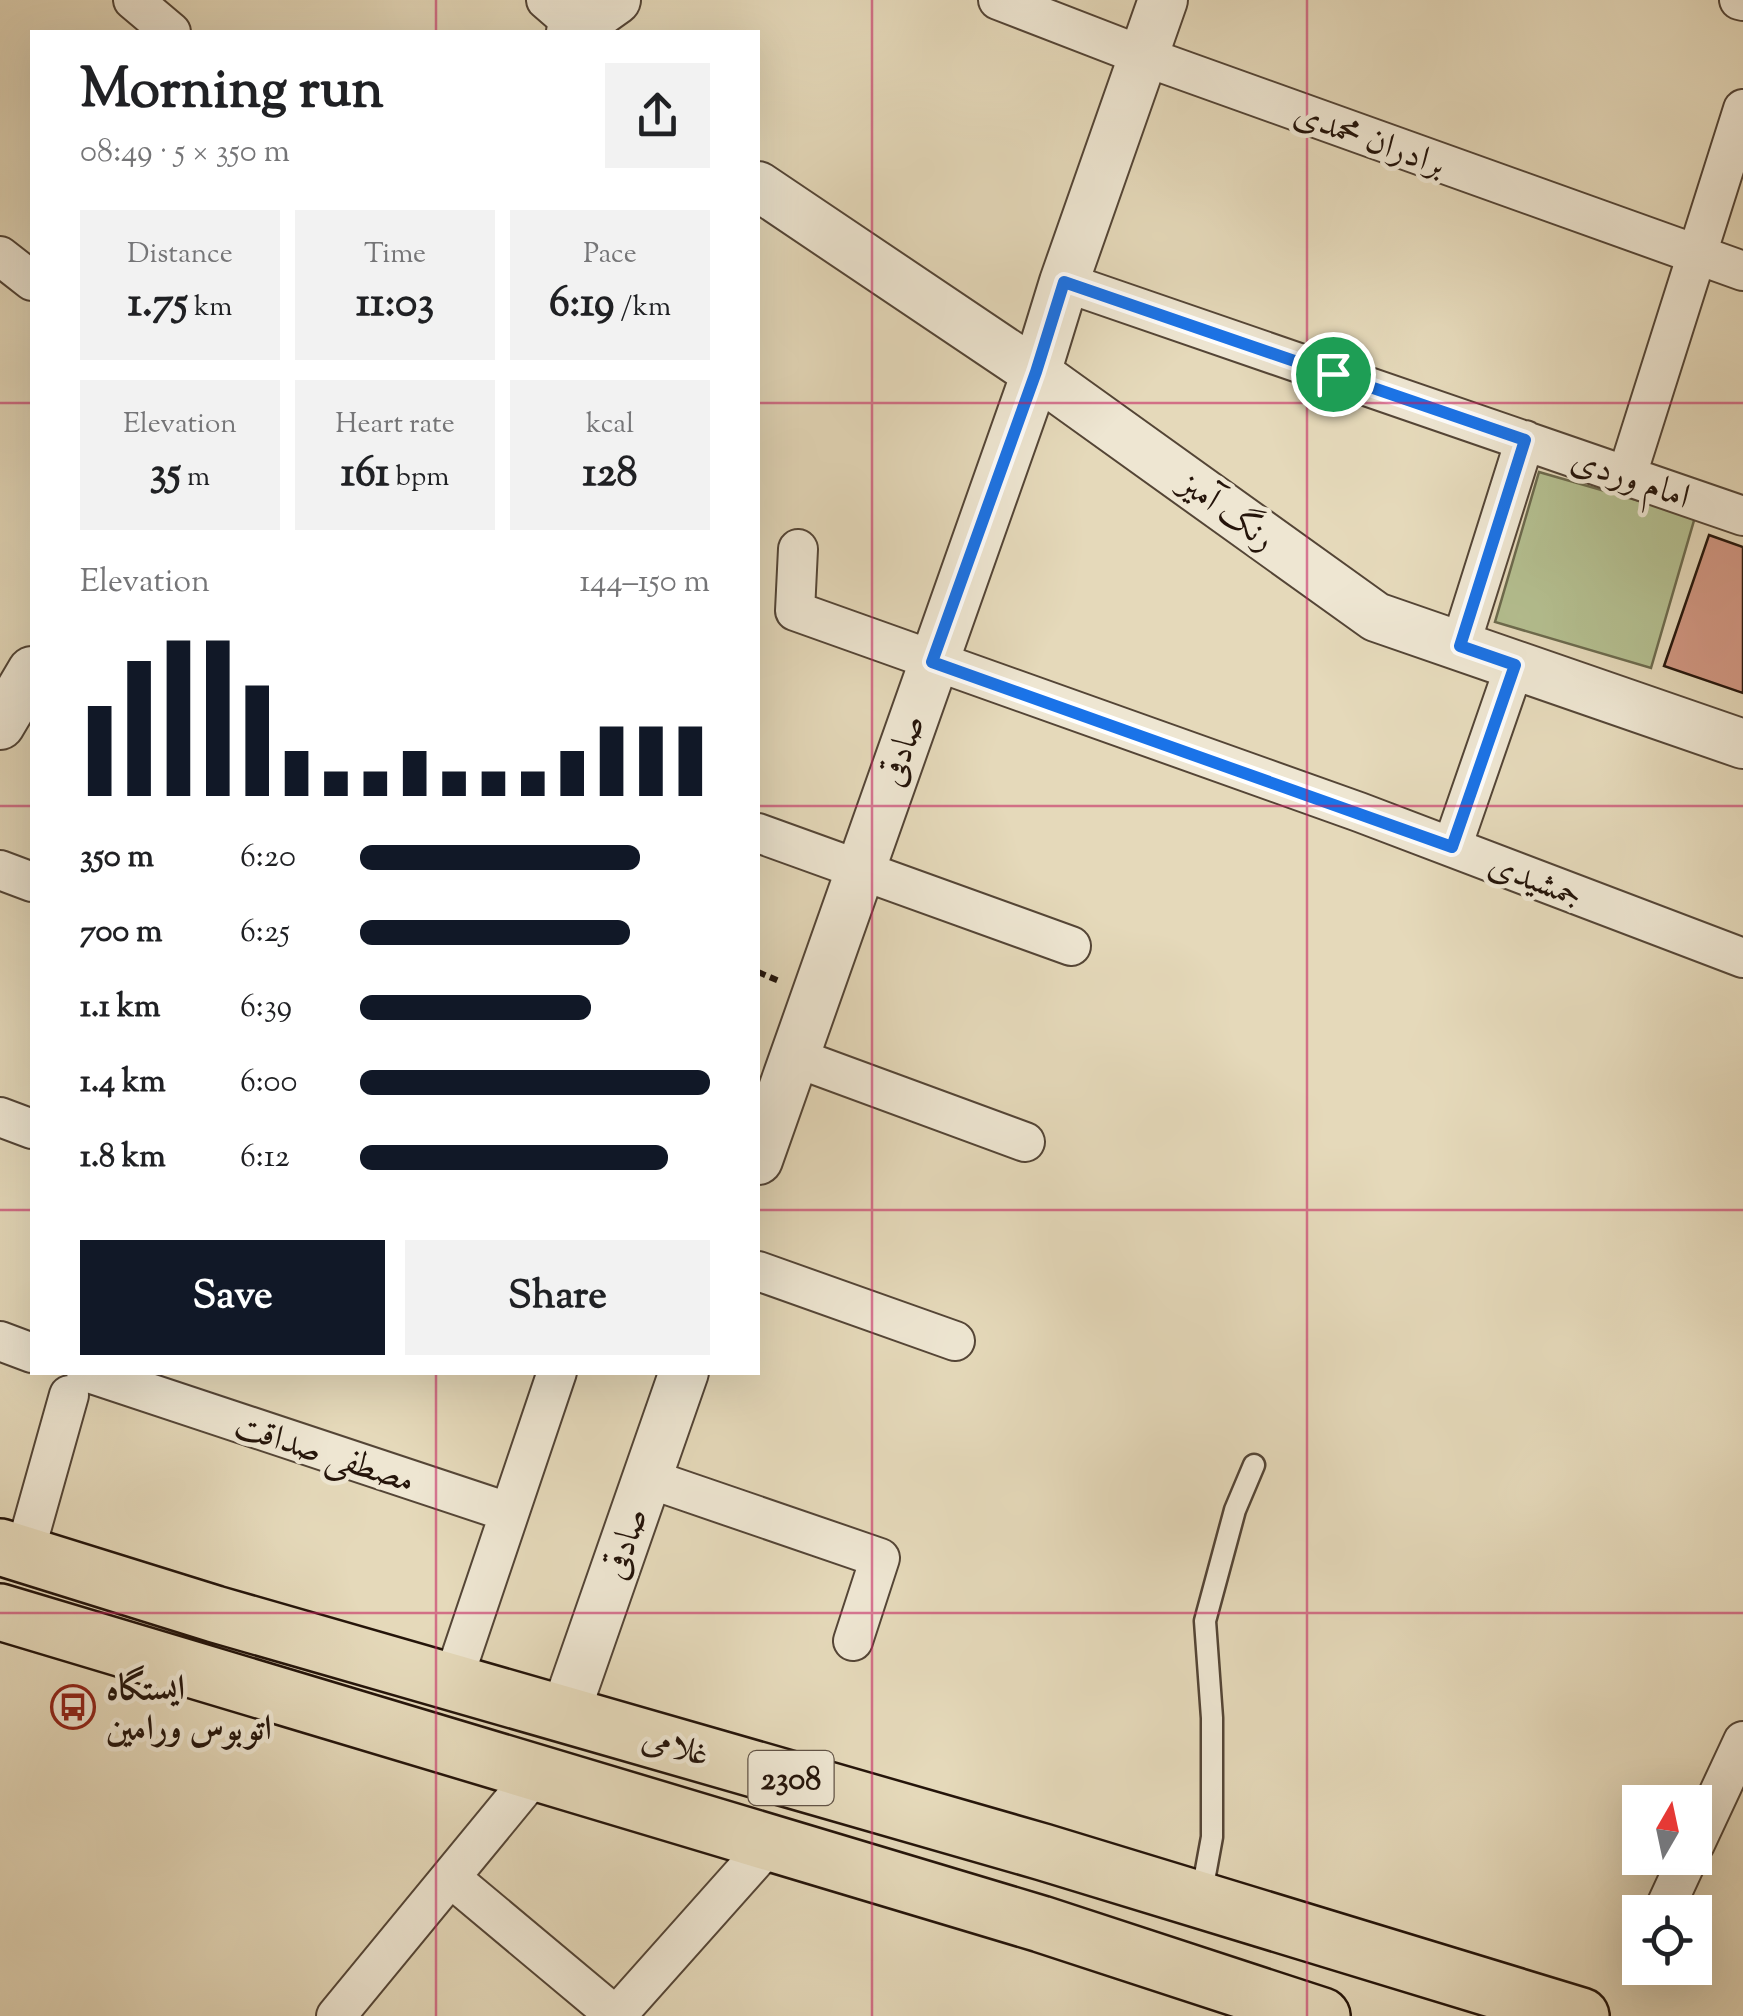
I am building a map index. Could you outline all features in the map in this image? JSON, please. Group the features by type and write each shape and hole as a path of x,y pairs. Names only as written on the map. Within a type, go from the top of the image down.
{"main road":[{"name":"غلامی","path":"12,1551 1200,1899 1581,2016"},
{"name":"غلامی","path":"0,1612 1041,1924 1315,2015"}],"street":[{"path":"134,0 169,30"},
{"path":"564,20 616,0"},
{"name":"برادران محمدی","path":"998,0 1743,272"},
{"name":"صادقی","path":"760,1146 1036,372 1163,0"},
{"path":"1626,475 1743,110"},
{"name":"رنگ آمیز","path":"760,187 1036,372 1376,617 1743,744"},
{"path":"0,256 30,278"},
{"name":"امام وردی","path":"1064,282 1743,516"},
{"path":"1460,646 1525,440"},
{"name":"جمشیدی","path":"798,548 794,611 1452,847 1743,958"},
{"path":"1452,847 1515,665"},
{"path":"0,725 30,678"},
{"path":"760,834 1071,946"},
{"path":"0,870 30,881"},
{"path":"794,1057 1025,1142"},
{"path":"0,1117 30,1128"},
{"path":"760,1271 954,1342"},
{"path":"0,1341 30,1352"},
{"path":"452,1682 556,1375"},
{"name":"صادقی","path":"565,1713 683,1375"},
{"path":"12,1551 77,1384"},
{"name":"مصطفی صداقت","path":"77,1384 508,1512"},
{"path":"647,1478 880,1558 853,1642"},
{"path":"1712,1808 1743,1741"},
{"path":"336,2016 536,1773"},
{"path":"451,1878 616,2016 771,1842"}],"lane":[{"path":"1200,1899 1212,1837 1212,1718 1205,1620 1235,1510 1254,1466"}],"green space":[{"path":"1539,472 1695,517 1651,668 1495,622"}],"building":[{"path":"1709,535 1743,547 1743,693 1664,666"}],"place":[{"name":"ایستگاه اتوبوس ورامین","path":"73,1707"}],"route":[{"path":"1064,282 1333,374 1525,440 1460,646 1515,665 1452,847 932,662 1036,372 1064,282"}]}
